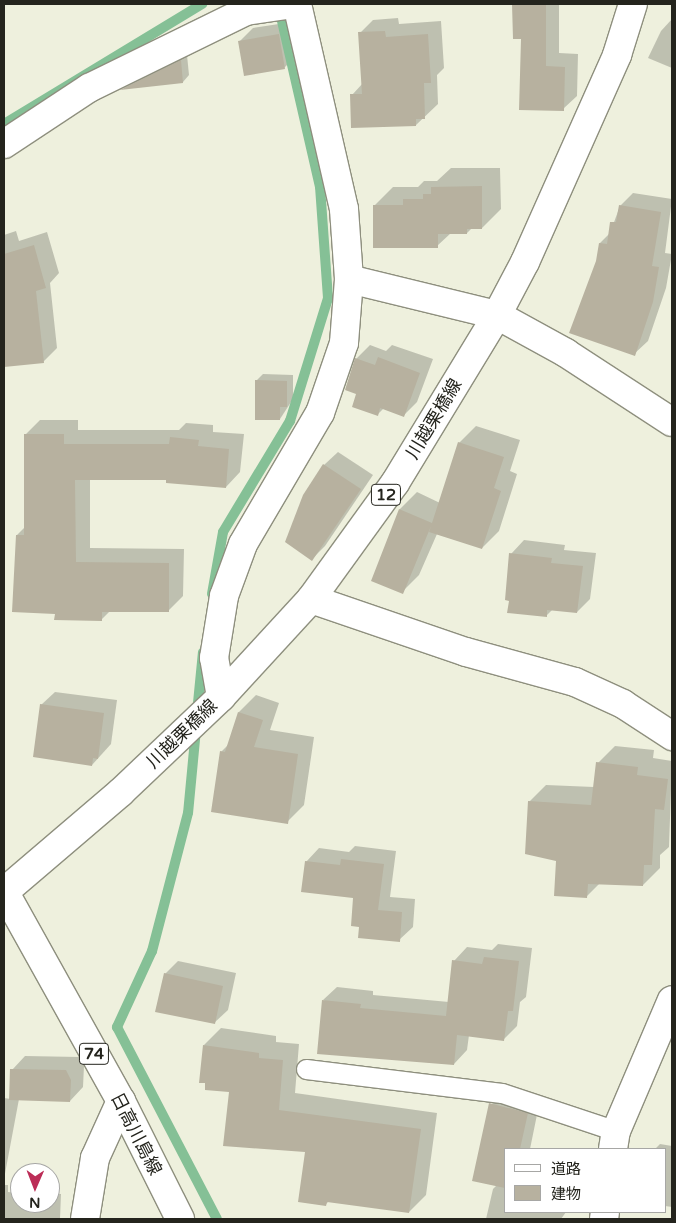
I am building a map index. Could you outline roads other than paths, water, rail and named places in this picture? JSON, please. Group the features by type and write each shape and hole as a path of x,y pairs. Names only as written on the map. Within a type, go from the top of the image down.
{"street":[{"path":"4,144 89,88 246,11 295,4 344,209 349,279 344,343 320,413 243,544 224,596 214,658 220,697"},
{"name":"川越栗橋線","path":"4,891 121,792 220,697 311,599 395,483 497,315 573,156 617,55 633,4"},
{"path":"349,279 497,315 566,353 672,422"},
{"path":"311,599 466,652 575,682 623,704 672,736"},
{"name":"日高川島線","path":"4,891 121,1101 180,1219"},
{"path":"615,1140 672,1000"},
{"path":"85,1219 95,1158 121,1101"}],"lane":[{"path":"306,1069 502,1093 615,1140"}],"waterway":[{"path":"4,124 202,4"},
{"path":"212,594 223,532 290,421 328,298 320,187 279,8"},
{"path":"197,713 203,652"},
{"path":"196,729 188,813 152,951 117,1027 217,1219"}]}
